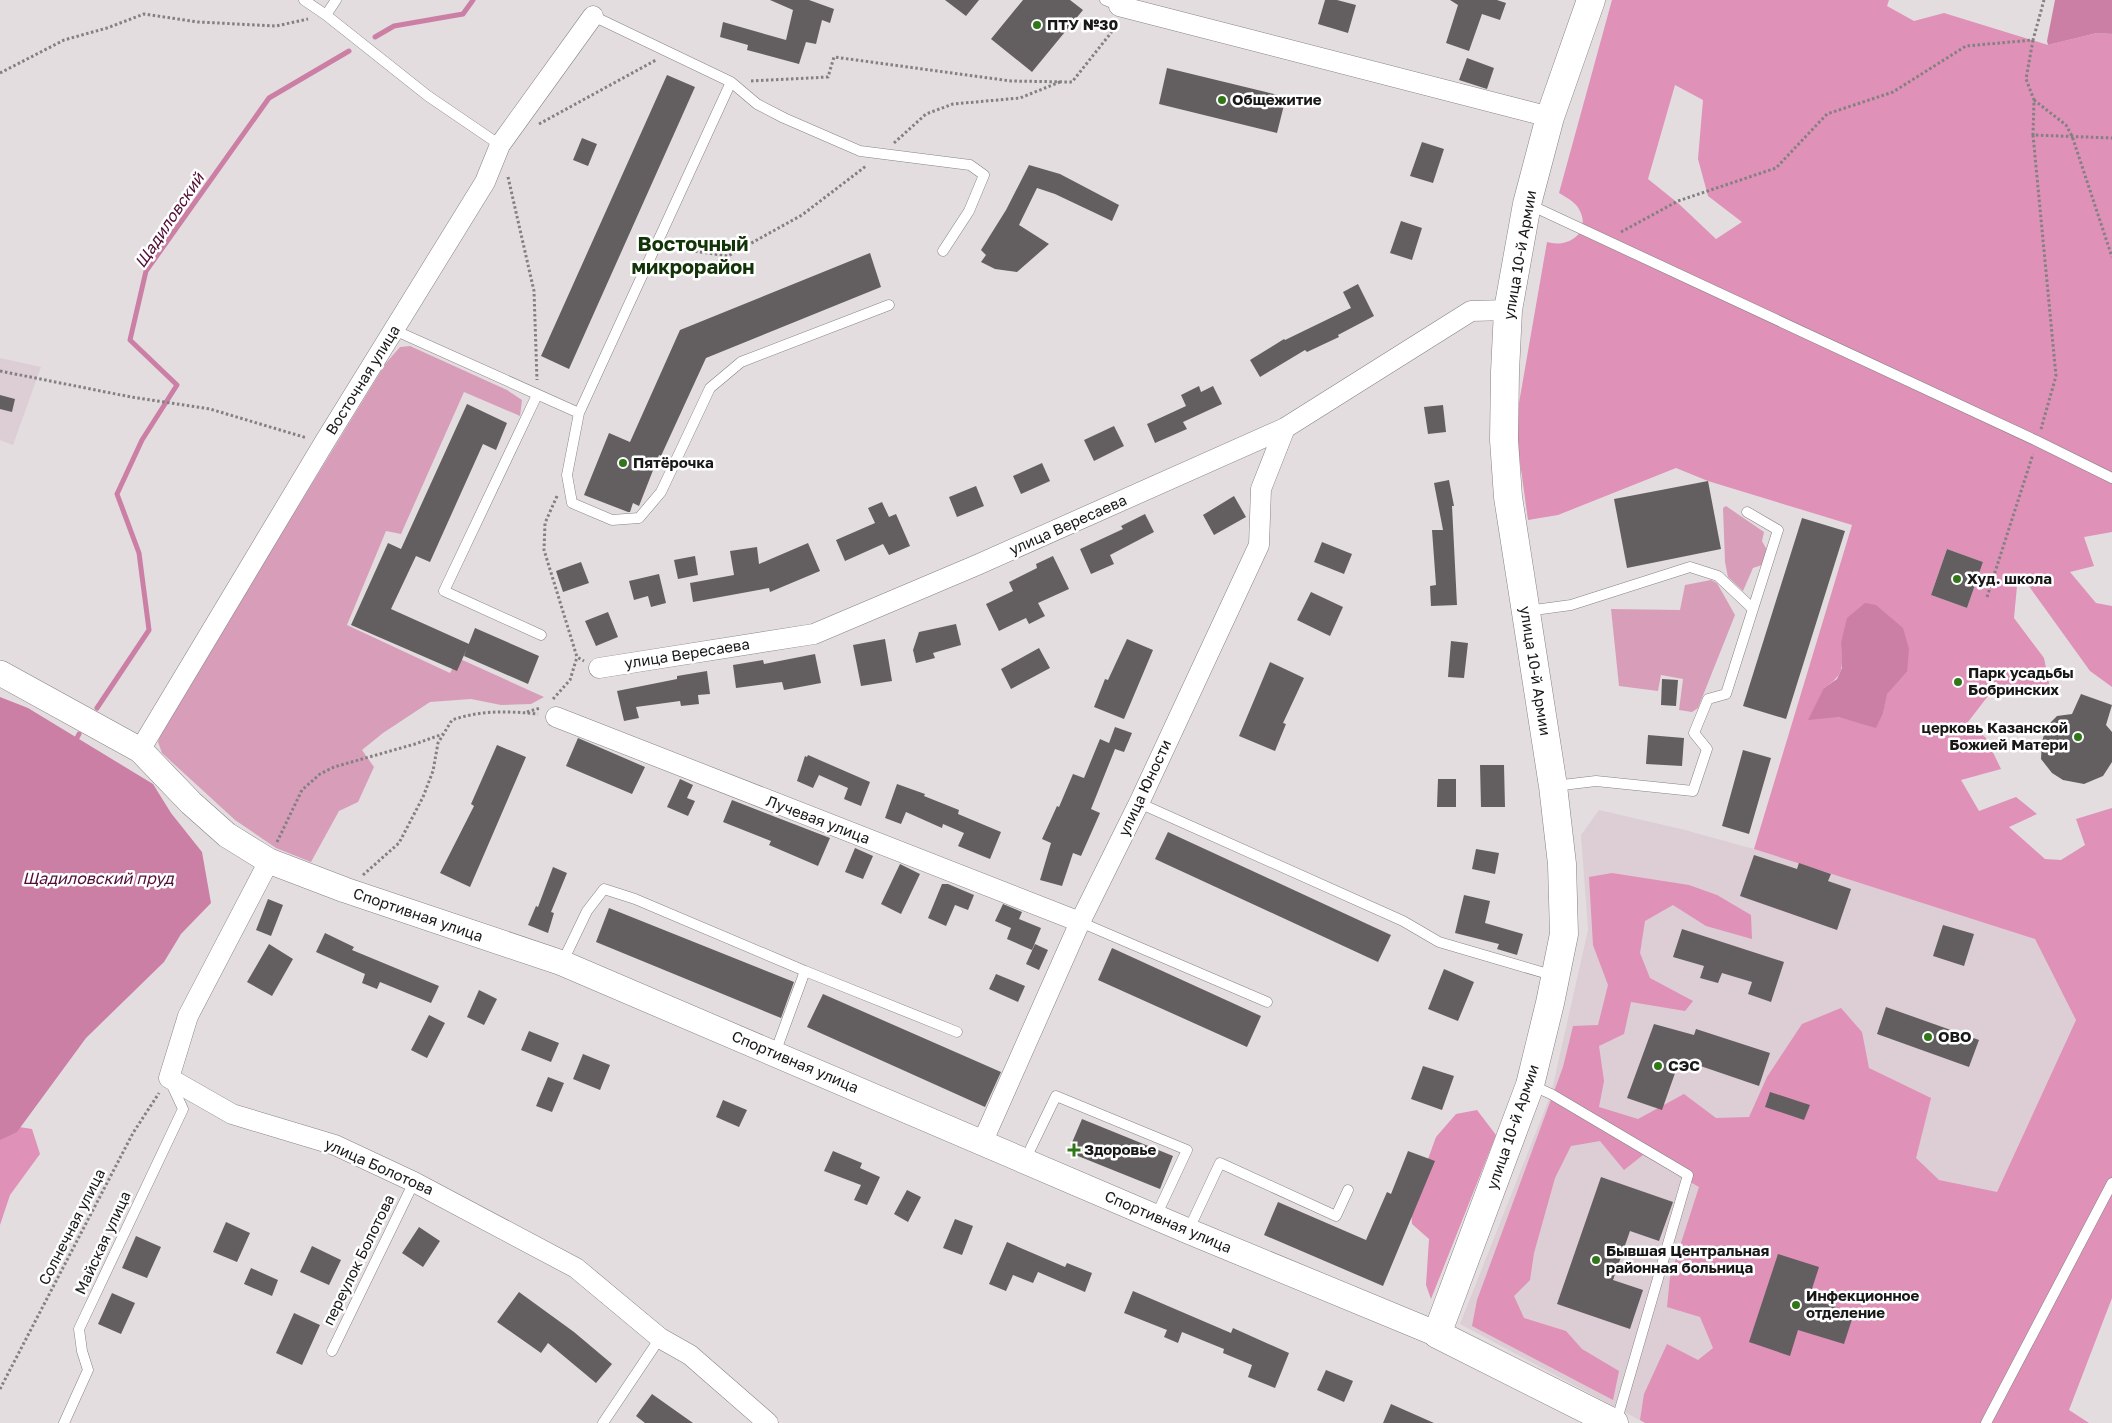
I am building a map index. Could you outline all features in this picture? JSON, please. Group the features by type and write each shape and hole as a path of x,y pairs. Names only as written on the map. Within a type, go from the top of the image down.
{"main road":[{"name":"улица 10-й Армии","path":"1437,1334 1530,1085 1564,934 1564,903 1553,786 1508,497 1504,440 1508,310 1528,204 1550,117 1591,0"},
{"name":"Спортивная улица","path":"1437,1334 1615,1423"}],"street":[{"path":"1118,5 1550,117"},
{"name":"Восточная улица","path":"140,750 324,443 485,182 500,145 593,16"},
{"name":"улица Вересаева","path":"599,668 814,634 977,566 1285,428 1471,311 1508,310"},
{"name":"улица Юности","path":"982,1143 1080,922 1139,803 1259,545 1261,489 1285,428"},
{"name":"Спортивная улица","path":"0,673 140,750 191,804 227,835 268,861 345,890 562,963 1188,1231 1437,1334"},
{"name":"Лучевая улица","path":"556,717 1080,922"},
{"path":"169,1078 188,1016 268,861"},
{"name":"улица Болотова","path":"169,1078 232,1114 335,1144 414,1182 576,1268 660,1338 690,1355 768,1423"}],"lane":[{"path":"304,0 326,15 428,96 500,145"},
{"path":"326,15 336,0"},
{"path":"593,16 731,82 757,104 784,118 860,151 970,165 984,175 968,211 943,252"},
{"path":"731,82 579,413 567,475 572,503 612,520 639,518 661,492 710,388 741,362 890,305"},
{"path":"1528,204 2037,440 2112,478"},
{"path":"394,330 579,413"},
{"path":"537,395 444,591 541,635"},
{"path":"1553,786 1596,781 1693,791 1707,749 1694,733 1708,699 1726,694 1778,530 1747,512"},
{"path":"1526,611 1571,605 1690,567 1718,576 1752,608"},
{"path":"1139,803 1403,921 1439,942 1556,976"},
{"path":"562,963 587,912 604,889 635,898 805,971 957,1032"},
{"path":"1080,922 1267,1002"},
{"path":"775,1053 805,971"},
{"name":"Майская улица","path":"64,1423 88,1370 82,1351 79,1329 183,1109 169,1078"},
{"path":"1530,1085 1551,1094 1688,1175 1615,1423"},
{"path":"1025,1160 1056,1096 1187,1150 1156,1217"},
{"path":"1188,1231 1220,1163 1336,1216 1348,1190"},
{"name":"переулок Болотова","path":"332,1351 414,1182"},
{"path":"1986,1423 2112,1183"},
{"path":"603,1423 660,1338"}],"path":[{"path":"1987,597 2056,376 2033,135 2034,100 2026,78 2033,40 2044,0"},
{"path":"731,82 828,77 834,57 1011,81 1072,82 1118,5"},
{"path":"0,73 64,40 107,28 144,14 198,22 276,26 326,15"},
{"path":"1607,240 1678,201 1776,168 1827,114 1893,92 1966,46 2033,40"},
{"path":"534,127 670,53"},
{"path":"659,240 680,249 728,256 802,215 882,153 926,114 953,104 1020,98 1060,82"},
{"path":"2034,100 2066,125 2072,136 2112,257"},
{"path":"2033,135 2112,138"},
{"path":"500,145 534,291 537,395"},
{"path":"0,371 131,397 210,409 324,443"},
{"path":"523,713 548,705 570,680 577,657 544,550 545,524 567,475"},
{"path":"577,657 599,668"},
{"path":"345,890 399,843 423,797 433,771 438,743 452,720 470,714 499,711 556,717"},
{"path":"268,861 302,790 320,774 334,767 415,744 444,733"},
{"name":"Солнечная улица","path":"0,1387 133,1133 169,1078"}],"shaded area":[{"name":"Парк усадьбы Бобринских","path":"1612,0 1889,0 1887,6 1914,21 1944,13 2048,45 2097,33 2112,34 2112,532 2084,537 2094,566 2070,572 2096,603 2112,606 2112,687 2090,671 2028,585 2017,586 2014,618 2044,658 2050,688 2009,686 1988,696 1968,722 1986,738 2001,769 1961,780 1979,811 2016,797 2037,814 2009,827 2045,859 2061,860 2085,845 2076,819 2112,808 2112,1298 2069,1410 2089,1423 1645,1423 1640,1420 1644,1394 1667,1344 1698,1360 1713,1348 1700,1317 1667,1307 1670,1277 1699,1187 1643,1155 1624,1170 1600,1141 1571,1146 1555,1178 1534,1253 1530,1280 1514,1296 1524,1318 1566,1331 1582,1349 1619,1371 1613,1400 1472,1326 1477,1300 1563,1067 1573,1026 1598,1025 1608,985 1593,945 1589,877 1612,873 1689,885 1717,895 1751,915 1752,939 1706,926 1673,905 1645,921 1640,953 1650,978 1693,1001 1685,1011 1631,1002 1624,1034 1599,1046 1604,1081 1599,1107 1638,1119 1684,1094 1716,1118 1749,1117 1767,1077 1802,1024 1841,1008 1862,1032 1869,1068 1931,1098 1916,1158 1939,1180 1997,1192 2076,1020 2035,939 1754,849 1852,525 1708,481 1676,468 1558,515 1528,520 1515,426 1547,242 1562,243 1569,241 1580,232 1583,219 1576,205 1559,193","holes":["1675,85 1703,100 1698,159 1708,196 1742,222 1716,239 1679,204 1648,179","1947,549 1983,562 1967,608 1931,595","1841,643 1907,672 1886,694 1883,714 1876,727 1838,717 1824,688 1836,678 1842,664"]},
{"path":"410,346 507,390 522,400 520,416 464,392 401,534 386,531 347,625 450,673 458,658 544,697 531,704 501,705 471,699 430,702 383,733 362,750 374,767 358,802 339,811 311,862 276,848 235,820 162,753 158,742 164,725 386,363 400,347"},
{"path":"0,358 41,367 13,445 0,440"},
{"path":"1726,506 1764,532 1762,541 1767,550 1762,565 1753,568 1743,591 1728,577 1725,562 1723,508"},
{"path":"1711,580 1717,583 1735,615 1698,708 1692,712 1679,710 1683,679 1661,675 1658,691 1619,686 1611,609 1680,610 1685,585"},
{"path":"1599,810 1681,829 1754,849 2035,939 2076,1020 1997,1192 1645,1423 1460,1324 1551,1094 1588,930 1581,835"},
{"path":"1477,1110 1496,1135 1431,1299 1426,1285 1429,1239 1412,1224 1410,1195 1428,1159 1436,1137 1456,1114"},
{"path":"0,1124 32,1129 40,1154 10,1195 0,1225"}],"water":[{"path":"2055,0 2112,0 2112,34 2097,33 2048,45 2047,41"},
{"path":"1865,603 1876,605 1903,628 1909,649 1907,672 1887,694 1883,714 1876,728 1838,717 1808,720 1824,688 1837,679 1842,668 1841,643 1847,618"},
{"name":"Щадиловский пруд","path":"0,697 28,708 153,784 171,813 202,852 211,903 181,934 164,962 86,1038 17,1132 0,1140"}],"building":[{"path":"770,0 809,0 834,9 830,23 822,20 816,44 806,42 799,64 747,50 748,45 720,37 723,22 786,40 793,10"},
{"path":"945,0 979,0 966,16"},
{"name":"ПТУ №30","path":"1023,0 1070,0 1083,10 1032,72 991,39"},
{"path":"1325,0 1337,0 1356,5 1348,33 1318,24"},
{"path":"1450,0 1497,0 1506,3 1500,20 1482,14 1469,51 1446,43 1458,5"},
{"path":"1467,58 1494,68 1487,89 1459,80"},
{"name":"Общежитие","path":"1167,68 1286,97 1277,133 1159,104"},
{"path":"667,75 695,87 569,369 541,356"},
{"path":"582,138 597,144 588,166 573,160"},
{"path":"1422,142 1444,149 1433,183 1410,176"},
{"path":"1029,165 1060,174 1119,205 1112,221 1055,194 1037,188 1019,225 1049,244 1017,272 995,269 981,262 986,255 981,250 1006,210"},
{"path":"1401,221 1422,228 1412,260 1390,253"},
{"path":"870,253 881,287 706,358 661,456 659,455 639,506 633,503 630,512 628,512 584,495 609,433 630,442 680,330"},
{"path":"1358,284 1374,316 1338,335 1339,337 1307,352 1305,350 1260,377 1250,360 1284,339 1351,308 1343,292"},
{"path":"1199,386 1201,392 1213,386 1222,404 1183,422 1187,429 1155,443 1147,424 1186,406 1181,395"},
{"path":"0,395 15,399 12,412 0,409"},
{"path":"467,404 507,423 496,450 483,444 430,562 416,556 391,609 469,644 457,671 351,625 388,543 401,549"},
{"path":"1443,405 1446,432 1428,434 1424,407"},
{"path":"1114,426 1124,446 1094,461 1084,440"},
{"path":"1042,463 1050,481 1021,494 1013,476"},
{"path":"1449,480 1454,506 1452,506 1457,605 1431,606 1430,586 1436,585 1432,530 1443,530 1434,483"},
{"path":"1708,481 1721,549 1627,568 1614,499"},
{"path":"976,486 984,506 957,517 949,497"},
{"path":"1234,496 1246,517 1214,535 1203,515"},
{"path":"882,502 889,517 896,514 910,546 889,555 883,544 845,561 836,540 875,523 868,508"},
{"path":"1145,514 1154,532 1110,555 1114,564 1091,574 1080,549 1123,529 1121,526"},
{"path":"1802,518 1845,531 1786,719 1743,706"},
{"path":"1322,542 1352,554 1344,574 1314,562"},
{"path":"808,543 820,571 770,592 769,588 693,602 690,583 734,575 730,551 757,547 759,564"},
{"name":"Худ. школа","path":"1947,549 1983,562 1967,608 1931,595"},
{"path":"695,556 698,575 678,579 674,560"},
{"path":"1053,556 1069,589 1038,603 1045,616 1029,624 1026,618 999,631 986,604 1013,591 1009,582 1037,568 1036,564"},
{"path":"581,562 589,583 563,592 556,571"},
{"path":"659,574 666,603 651,607 648,596 634,600 629,581"},
{"path":"1311,592 1343,607 1330,636 1297,620"},
{"path":"608,612 618,637 596,646 585,621"},
{"path":"956,624 961,645 933,653 935,658 916,663 913,650 919,632"},
{"path":"475,628 539,656 528,684 464,656"},
{"path":"885,639 892,681 861,686 853,645"},
{"path":"1127,639 1153,650 1124,719 1094,707 1105,679 1108,680"},
{"path":"1451,641 1468,643 1464,678 1448,677"},
{"path":"1039,648 1050,668 1011,689 1001,669"},
{"path":"815,654 821,683 784,690 782,682 736,688 733,665 763,660 764,664"},
{"path":"1270,662 1304,678 1283,723 1286,724 1275,751 1239,736"},
{"path":"707,671 710,694 698,695 699,704 681,706 680,701 636,707 639,718 624,721 617,691 677,679 677,676"},
{"path":"1662,679 1678,680 1676,706 1661,705"},
{"name":"церковь Казанской Божией Матери","path":"2081,694 2112,705 2106,725 2112,732 2112,762 2103,776 2084,784 2063,780 2052,773 2041,759 2042,742 2046,727 2057,716 2072,714"},
{"path":"1115,727 1132,733 1124,752 1115,749 1091,809 1100,813 1081,856 1073,853 1062,886 1040,880 1051,843 1042,839 1057,806 1059,807 1073,774 1084,778 1100,739 1109,743"},
{"path":"1648,735 1684,738 1682,766 1646,764"},
{"path":"578,738 645,767 632,794 566,766"},
{"path":"497,745 526,757 470,887 440,873 474,806 471,804"},
{"path":"1743,750 1771,758 1749,834 1722,826"},
{"path":"808,755 870,782 861,806 844,799 848,788 819,775 813,788 797,781 805,756 807,757"},
{"path":"1480,765 1504,765 1505,807 1481,807"},
{"path":"680,779 693,785 687,798 695,801 688,816 667,807"},
{"path":"1438,779 1456,779 1456,807 1437,807"},
{"path":"897,784 925,794 924,796 959,810 958,814 1001,832 990,859 958,846 964,833 943,824 942,828 906,812 901,824 885,818"},
{"path":"732,800 830,838 818,866 769,845 771,841 723,822"},
{"path":"1168,832 1391,935 1378,962 1155,859"},
{"path":"855,848 873,856 863,879 845,872"},
{"path":"1476,849 1499,853 1495,874 1472,869"},
{"path":"1754,855 1797,869 1799,863 1831,874 1828,881 1851,889 1837,930 1740,896"},
{"path":"900,864 920,874 901,914 881,904"},
{"path":"553,867 567,873 551,912 554,913 548,933 528,925 536,906 538,907"},
{"path":"942,884 948,884 974,895 968,910 955,905 946,926 928,918"},
{"path":"1464,895 1490,901 1485,923 1523,934 1517,955 1497,949 1499,944 1455,933"},
{"path":"268,899 283,905 271,936 256,930"},
{"path":"1003,904 1022,912 1019,919 1041,928 1032,950 1007,939 1011,928 995,921"},
{"path":"609,908 794,982 781,1018 596,942"},
{"path":"1943,925 1974,934 1964,966 1933,956"},
{"path":"1682,929 1784,962 1771,1002 1748,994 1752,982 1722,973 1718,983 1700,978 1704,966 1673,957"},
{"path":"325,933 354,947 352,950 439,986 431,1003 380,982 377,989 362,983 365,974 316,952"},
{"path":"269,944 293,959 272,996 247,982"},
{"path":"1035,944 1048,950 1039,970 1026,964"},
{"path":"1112,948 1261,1016 1247,1047 1098,980"},
{"path":"1444,969 1474,982 1458,1021 1428,1009"},
{"path":"996,974 1025,986 1018,1002 989,989"},
{"path":"479,990 497,999 484,1025 467,1017"},
{"path":"823,994 1001,1072 985,1107 807,1027"},
{"name":"ОВО","path":"1886,1007 1979,1040 1969,1067 1877,1034"},
{"path":"429,1015 445,1023 427,1058 411,1050"},
{"path":"1654,1024 1694,1035 1696,1029 1770,1053 1759,1086 1680,1059 1662,1110 1627,1098"},
{"path":"529,1031 559,1043 551,1062 521,1050"},
{"path":"583,1054 610,1065 600,1090 573,1079"},
{"path":"1423,1066 1454,1076 1442,1110 1411,1099"},
{"path":"548,1077 564,1083 552,1112 536,1106"},
{"path":"1770,1092 1810,1105 1804,1120 1765,1107"},
{"path":"723,1100 747,1110 739,1127 716,1117"},
{"path":"1082,1119 1173,1156 1160,1189 1068,1152"},
{"path":"833,1151 862,1163 860,1168 880,1177 867,1205 854,1200 861,1185 824,1171"},
{"path":"1408,1151 1435,1161 1383,1286 1264,1235 1278,1202 1366,1240 1387,1192 1391,1194"},
{"name":"Бывшая Центральная районная больница","path":"1601,1177 1673,1202 1659,1241 1630,1231 1613,1280 1643,1290 1630,1329 1557,1304"},
{"path":"907,1190 921,1197 908,1222 894,1214"},
{"path":"955,1219 973,1226 962,1255 943,1248"},
{"path":"226,1222 250,1233 237,1262 213,1252"},
{"path":"419,1227 440,1241 423,1267 402,1253"},
{"path":"136,1236 161,1247 147,1278 122,1268"},
{"path":"1007,1242 1065,1267 1067,1263 1092,1273 1085,1292 1038,1272 1033,1283 1013,1275 1006,1291 989,1284"},
{"path":"312,1246 341,1260 329,1285 300,1272"},
{"name":"Инфекционное отделение","path":"1778,1254 1819,1267 1809,1298 1854,1313 1844,1344 1798,1330 1790,1356 1749,1342"},
{"path":"251,1268 278,1280 272,1296 244,1284"},
{"path":"1133,1291 1231,1333 1233,1328 1289,1353 1275,1388 1248,1377 1252,1365 1223,1353 1224,1349 1182,1332 1178,1343 1164,1337 1167,1330 1124,1313"},
{"path":"519,1292 574,1332 612,1364 596,1383 548,1343 541,1353 497,1322"},
{"path":"112,1293 135,1303 121,1334 98,1324"},
{"path":"294,1313 320,1325 302,1365 276,1353"},
{"path":"1326,1370 1353,1381 1344,1402 1317,1390"},
{"path":"652,1394 693,1423 645,1423 636,1416"},
{"path":"1391,1404 1434,1423 1383,1423"}],"waterway":[{"name":"Щадиловский","path":"375,37 394,26 463,14 473,0"},
{"name":"Щадиловский","path":"97,708 149,630 139,553 117,494 142,440 177,385 130,340 146,271 269,98 349,51"},
{"path":"77,738 79,734"}],"place":[{"name":"ПТУ №30","path":"1037,25"},
{"name":"Общежитие","path":"1222,100"},
{"name":"Пятёрочка","path":"623,463"},
{"name":"Худ. школа","path":"1957,579"},
{"name":"Парк усадьбы Бобринских","path":"1958,682"},
{"name":"церковь Казанской Божией Матери","path":"2078,737"},
{"name":"ОВО","path":"1928,1037"},
{"name":"СЭС","path":"1658,1066"},
{"name":"Здоровье","path":"1074,1150"},
{"name":"Бывшая Центральная районная больница","path":"1596,1260"},
{"name":"Инфекционное отделение","path":"1796,1305"}],"district":[{"name":"Восточный микрорайон","path":"693,256"}]}
